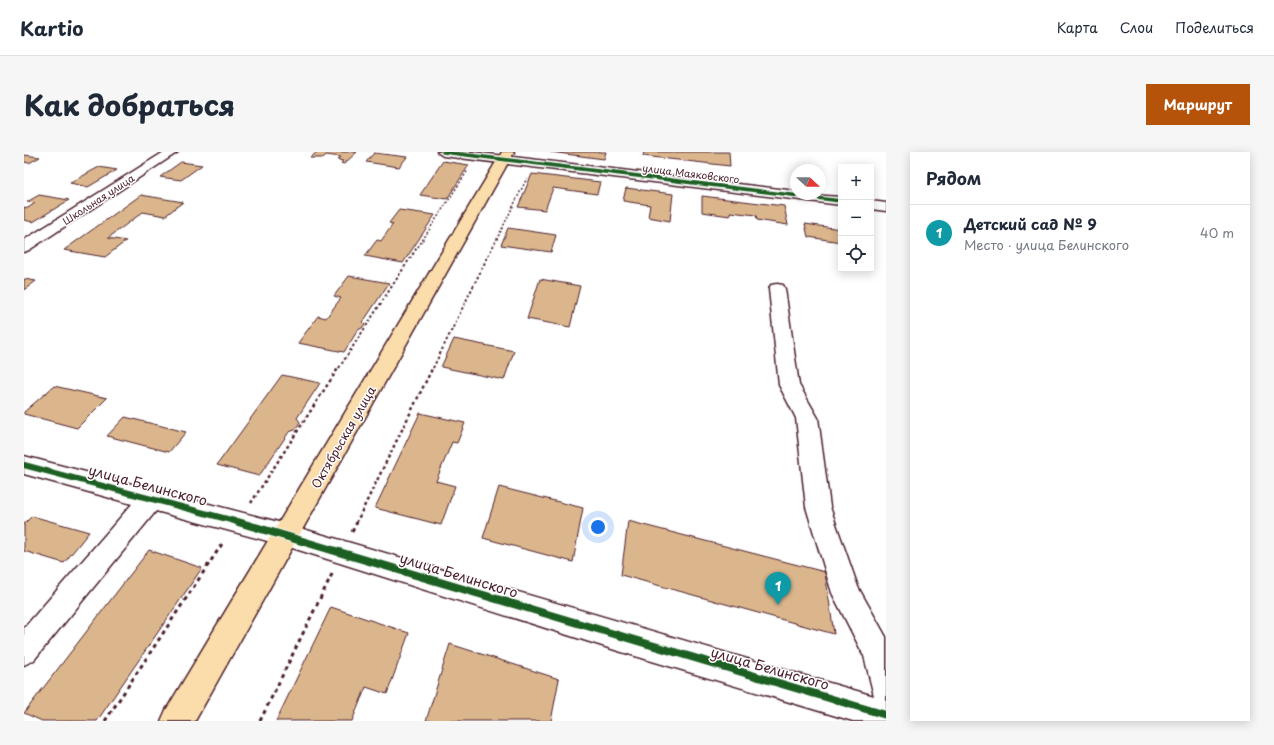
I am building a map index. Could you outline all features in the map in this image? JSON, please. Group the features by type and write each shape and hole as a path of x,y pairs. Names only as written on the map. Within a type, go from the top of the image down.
{"main road":[{"name":"Октябрьская улица","path":"177,721 506,156"}],"street":[{"name":"Школьная улица","path":"24,247 172,152"},
{"name":"улица Маяковского","path":"443,152 476,156 506,156 534,164 838,201"},
{"path":"874,205 886,207"},
{"path":"777,289 789,385 807,418 818,507 846,593 878,652 886,687"},
{"name":"улица Белинского","path":"24,465 238,521 886,715"},
{"path":"24,650 150,498"}],"path":[{"path":"105,721 443,210 476,156"},
{"path":"260,721 534,164"}],"building":[{"path":"317,152 357,152 344,164 341,163 343,161 338,160 341,157 326,155 323,158 310,158"},
{"path":"550,152 606,152 604,159"},
{"path":"644,152 729,152 730,166 643,156"},
{"path":"374,153 407,157 399,167 366,162"},
{"path":"24,155 40,157 29,163 24,162"},
{"path":"443,161 469,165 447,199 420,195"},
{"path":"181,162 202,165 181,180 160,177"},
{"path":"99,167 117,170 88,187 70,183"},
{"path":"532,174 600,182 597,194 553,188 545,210 518,207"},
{"path":"626,188 673,194 670,221 648,217 650,205 623,201"},
{"path":"39,195 69,200 33,222 24,220 24,207 28,208 35,203 27,202"},
{"path":"141,195 183,202 165,216 143,212 108,238 126,241 105,257 64,250"},
{"path":"702,196 784,206 788,225 757,220 756,215 730,212 730,216 702,212"},
{"path":"399,210 435,215 403,263 365,256 377,240 381,241 393,224 389,223"},
{"path":"805,224 838,229 838,242 808,237"},
{"path":"508,228 556,235 551,252 501,245"},
{"path":"349,276 389,283 363,322 365,324 358,330 344,352 298,343 318,316 326,318 341,298 334,296"},
{"path":"24,279 36,281 24,290"},
{"path":"540,279 580,286 570,327 527,319"},
{"path":"454,339 514,351 504,380 441,367"},
{"path":"282,375 320,383 297,418 300,422 295,430 289,432 259,476 217,465"},
{"path":"54,386 107,398 77,428 24,414 24,412"},
{"path":"420,413 465,423 457,443 452,442 436,481 455,486 441,525 375,508"},
{"path":"125,417 186,432 169,452 107,436"},
{"path":"499,487 583,508 573,562 483,538"},
{"path":"32,516 89,532 64,563 24,551 24,524"},
{"path":"628,521 825,572 834,634 621,575"},
{"path":"149,550 202,568 97,721 42,721 24,713"},
{"path":"331,607 409,633 387,694 366,687 352,721 276,721"},
{"path":"450,644 559,679 551,721 426,721"}],"cycle path":[{"path":"443,152 838,201"},
{"path":"24,465 286,535 615,635 886,715"}],"place":[{"name":"Детский сад № 9","path":"778,605"}]}
